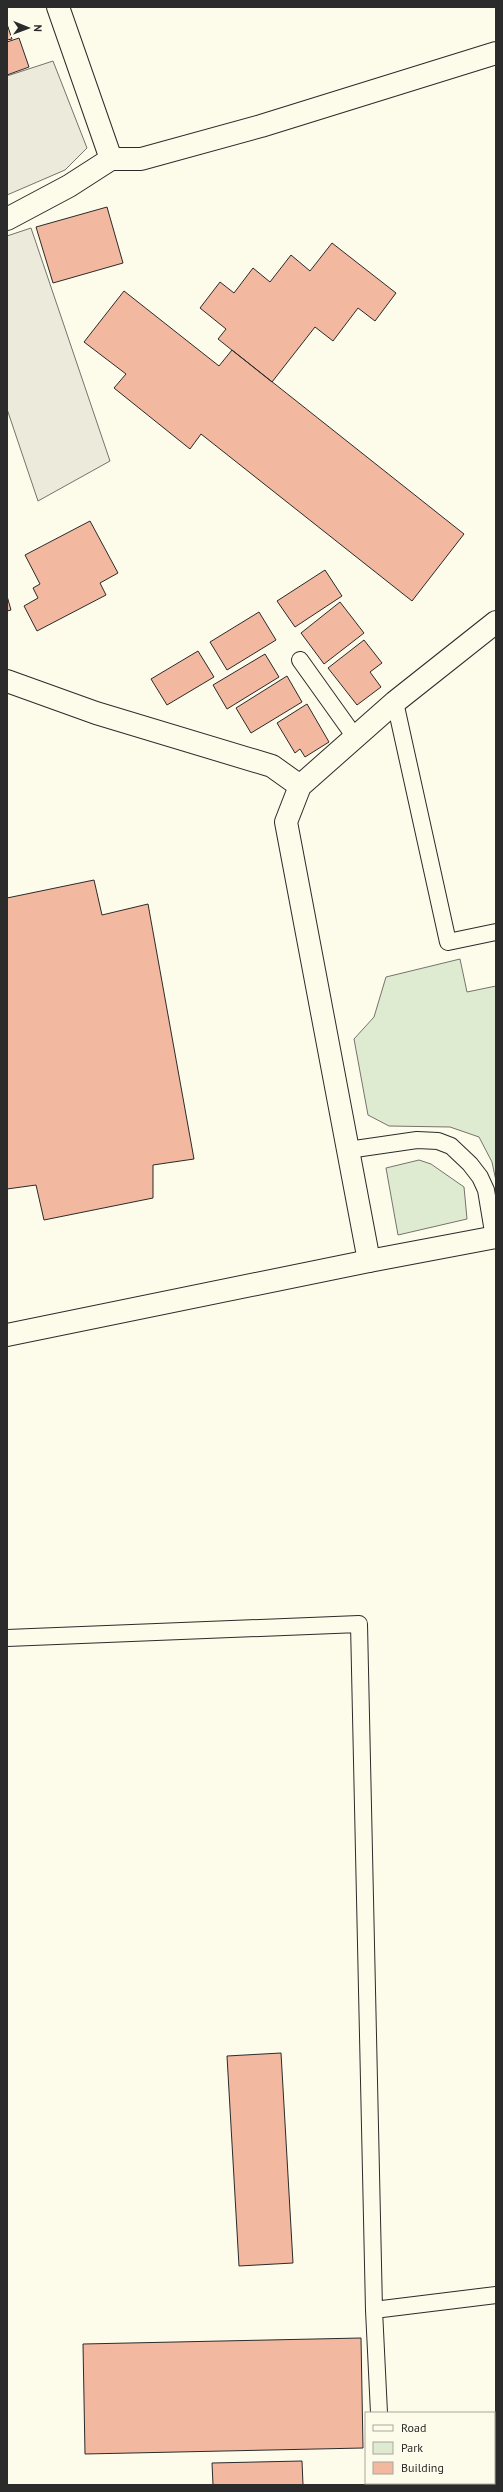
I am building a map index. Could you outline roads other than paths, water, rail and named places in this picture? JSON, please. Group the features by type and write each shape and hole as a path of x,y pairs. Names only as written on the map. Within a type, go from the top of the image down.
{"street":[{"path":"58,7 111,159"},
{"path":"7,219 69,186 111,159 141,159 261,126 496,53"},
{"path":"368,1261 286,822 300,786 395,702 496,622"},
{"path":"7,681 96,713 272,766 300,786"},
{"path":"7,1335 368,1261 495,1238"}],"lane":[{"path":"300,660 355,738"},
{"path":"395,702 448,942 496,932"},
{"path":"348,1150 417,1140 438,1141 451,1146 470,1164 480,1177 486,1190 495,1238"},
{"path":"7,1638 359,1624 374,2310 379,2412"},
{"path":"374,2310 496,2295"}]}
